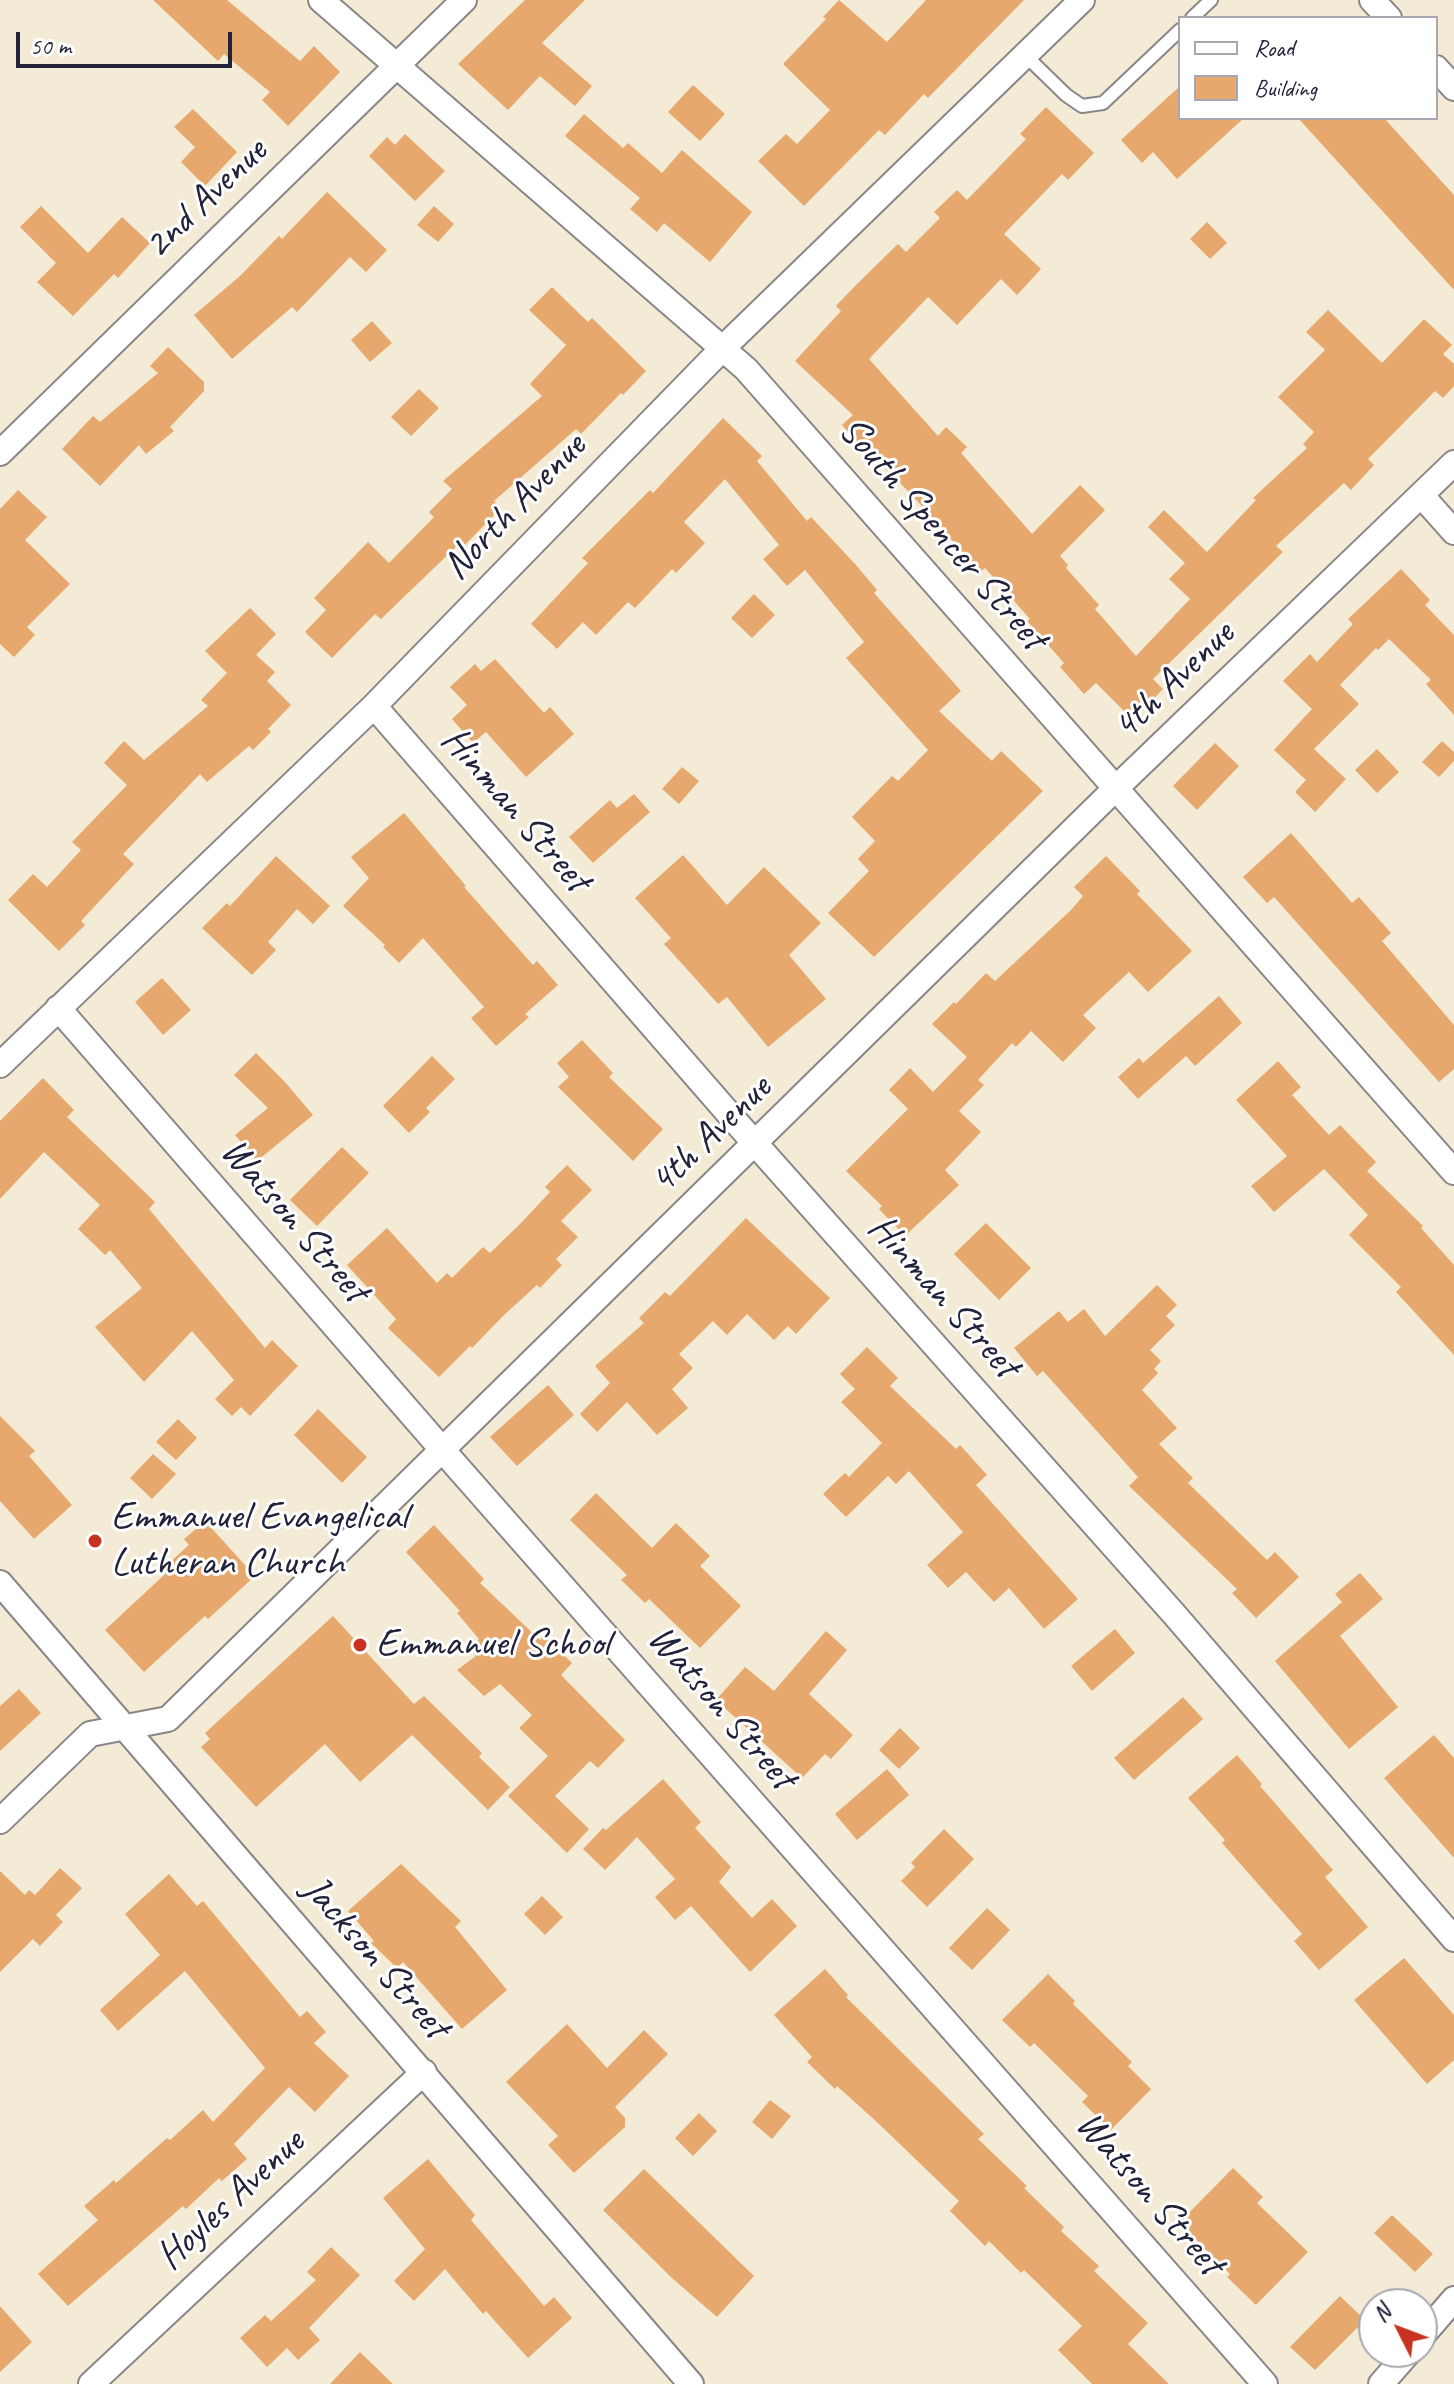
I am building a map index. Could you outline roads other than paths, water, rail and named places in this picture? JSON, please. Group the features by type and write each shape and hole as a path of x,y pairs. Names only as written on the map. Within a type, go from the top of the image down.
{"street":[{"name":"South Spencer Street","path":"321,0 723,348 756,381 1454,1172"},
{"name":"2nd Avenue","path":"0,453 464,0"},
{"name":"North Avenue","path":"0,1065 374,706 723,348 1082,0"},
{"path":"1372,0 1387,16"},
{"path":"1438,70 1454,88"},
{"name":"4th Avenue","path":"0,1821 90,1734 168,1719 1116,788 1454,463"},
{"path":"1422,496 1454,532"},
{"name":"Hinman Street","path":"374,706 755,1144 1174,1614 1454,1939"},
{"name":"Watson Street","path":"58,1008 1265,2384"},
{"name":"Jackson Street","path":"0,1583 691,2384"},
{"name":"Hoyles Avenue","path":"91,2384 424,2072"},
{"path":"1438,2318 1454,2299"},
{"path":"1381,2384 1395,2368"}],"lane":[{"path":"1194,16 1211,0"},
{"path":"1025,55 1066,95 1082,106 1103,103 1178,32"}],"place":[{"name":"Emmanuel Evangelical Lutheran Church","path":"95,1541"},
{"name":"Emmanuel School","path":"360,1645"}]}
